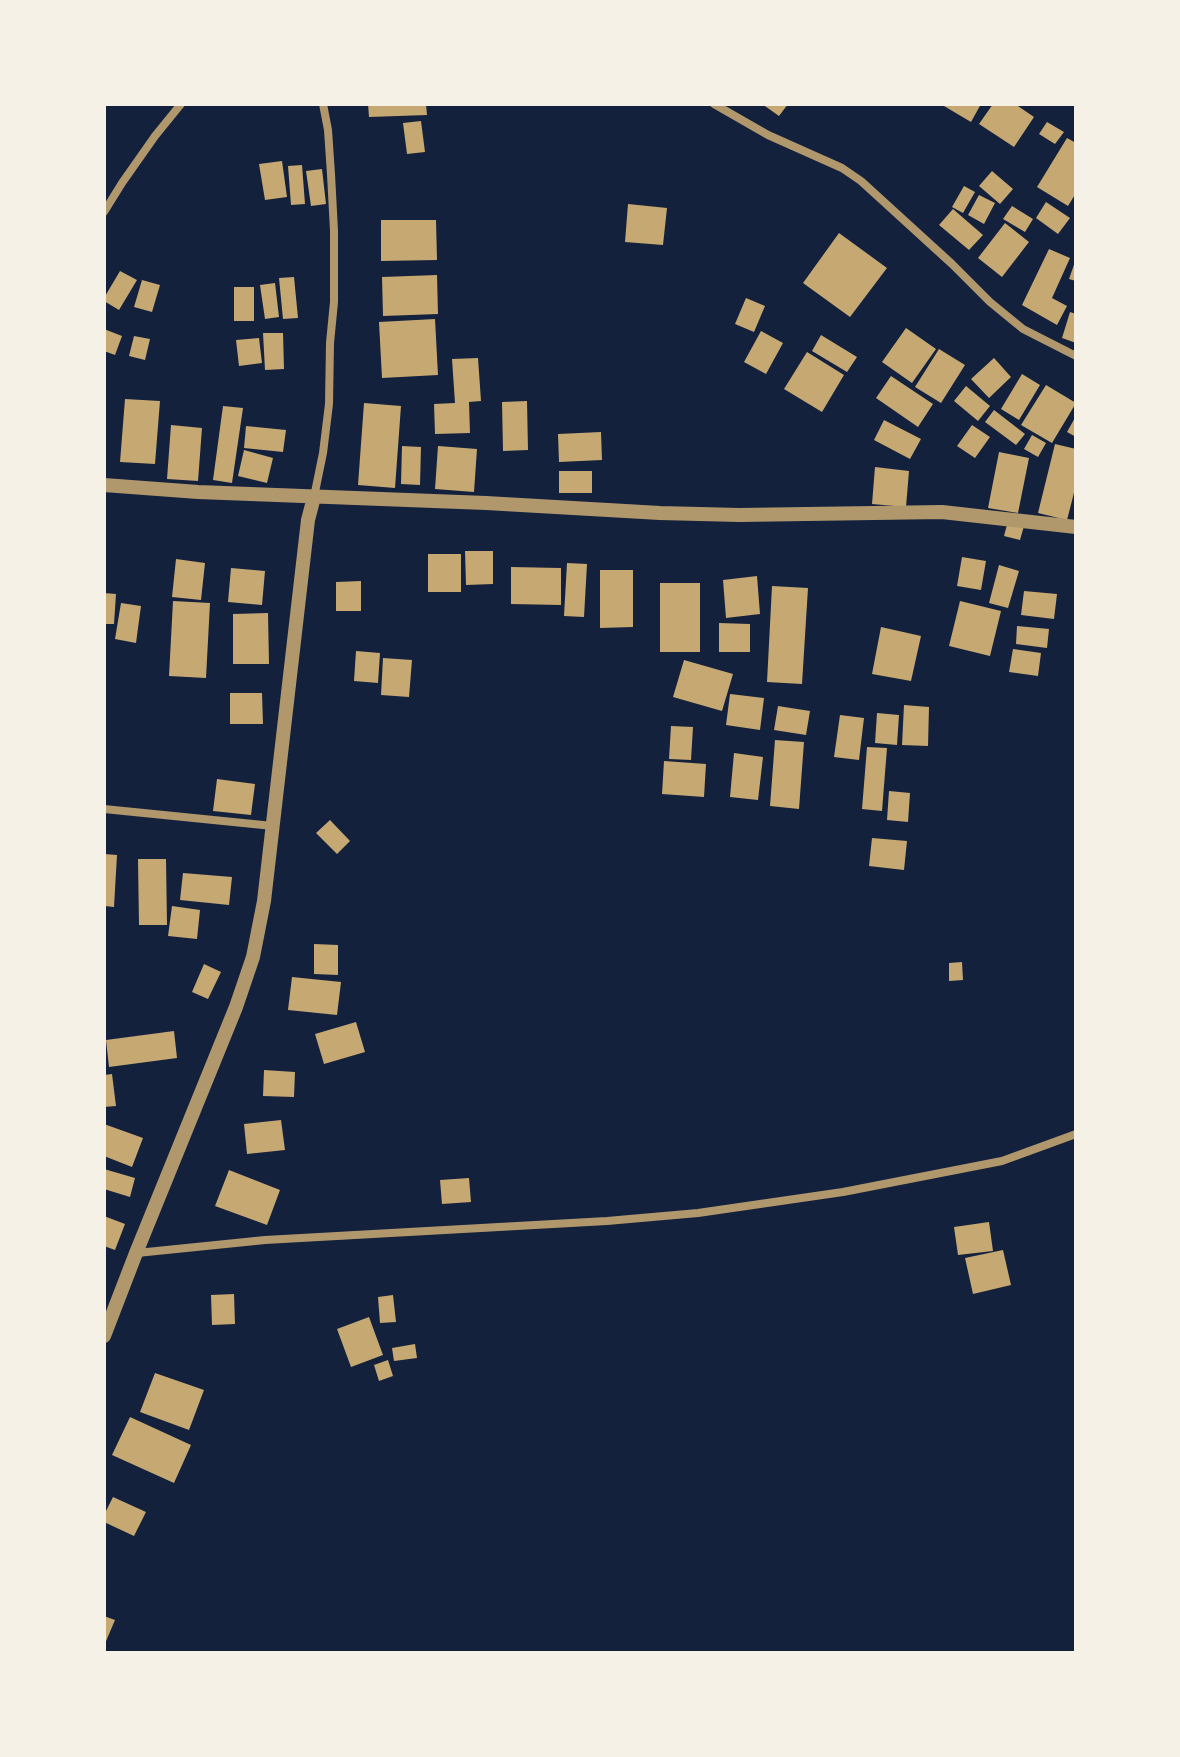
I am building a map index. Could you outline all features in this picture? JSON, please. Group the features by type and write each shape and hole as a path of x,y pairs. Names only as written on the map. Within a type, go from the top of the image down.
{"street":[{"path":"104,212 181,104"},
{"path":"104,1336 236,1007 253,957 264,901 308,520 323,453 329,404 334,231 328,130 323,104"},
{"path":"714,104 768,135 842,168 861,181 1023,329 1076,356"},
{"path":"104,485 198,492 723,514 942,512 1076,527"},
{"path":"104,809 273,826"},
{"path":"136,1253 265,1240 607,1221 730,1209 858,1189 1002,1161 1076,1134"}],"building":[{"path":"368,104 426,104 427,115 369,117"},
{"path":"762,104 788,104 779,116"},
{"path":"945,104 981,104 971,122"},
{"path":"993,104 1015,104 1034,117 1014,147 979,124"},
{"path":"421,121 425,152 407,154 403,123"},
{"path":"1047,122 1064,132 1055,144 1039,134"},
{"path":"1067,138 1076,143 1076,193 1068,206 1037,187"},
{"path":"282,161 287,197 265,200 259,164"},
{"path":"302,165 305,204 291,205 288,166"},
{"path":"322,169 326,204 311,206 306,171"},
{"path":"992,171 1013,189 1000,204 979,186"},
{"path":"964,186 975,192 963,213 952,207"},
{"path":"979,195 995,203 984,224 968,215"},
{"path":"1046,202 1070,218 1058,234 1036,218"},
{"path":"628,204 667,208 663,245 625,242"},
{"path":"1012,206 1033,219 1025,232 1003,219"},
{"path":"953,209 983,235 969,250 939,225"},
{"path":"381,220 436,220 437,260 381,261"},
{"path":"1005,223 1029,242 1002,277 978,258"},
{"path":"839,233 887,268 850,317 803,283"},
{"path":"1049,249 1070,258 1052,298 1067,306 1057,325 1022,305"},
{"path":"1076,259 1076,281 1069,279"},
{"path":"120,271 137,280 119,310 104,298"},
{"path":"437,275 438,314 383,316 382,277"},
{"path":"294,277 298,318 283,319 279,278"},
{"path":"142,280 160,285 152,312 134,307"},
{"path":"275,283 279,317 265,319 260,285"},
{"path":"234,287 254,287 254,321 234,321"},
{"path":"746,298 765,306 754,332 735,324"},
{"path":"1070,312 1076,314 1076,343 1062,338"},
{"path":"435,319 438,375 382,378 379,322"},
{"path":"906,328 936,349 912,383 882,362"},
{"path":"104,329 122,336 115,355 104,351"},
{"path":"761,331 783,343 766,374 744,362"},
{"path":"263,333 283,333 284,369 265,370"},
{"path":"821,335 857,357 847,372 812,351"},
{"path":"134,336 150,339 145,360 129,356"},
{"path":"259,338 262,363 239,366 236,340"},
{"path":"939,349 965,365 941,403 915,387"},
{"path":"807,352 844,375 822,412 784,389"},
{"path":"478,358 481,401 469,402 470,433 435,434 434,404 455,403 452,359"},
{"path":"994,358 1011,377 989,398 971,379"},
{"path":"1022,374 1040,385 1019,420 1001,409"},
{"path":"891,376 933,404 918,427 876,398"},
{"path":"1046,385 1076,403 1052,443 1021,425"},
{"path":"966,386 990,406 978,421 954,401"},
{"path":"125,399 160,401 155,464 120,462"},
{"path":"527,401 528,450 503,451 502,402"},
{"path":"364,403 401,406 395,488 358,485"},
{"path":"223,406 243,408 232,483 213,480"},
{"path":"994,410 1025,434 1016,445 985,422"},
{"path":"1076,416 1076,437 1067,432"},
{"path":"884,420 921,439 910,459 874,440"},
{"path":"171,425 202,428 198,481 167,479"},
{"path":"972,425 990,437 975,458 957,446"},
{"path":"246,426 286,430 283,452 244,448"},
{"path":"601,432 602,460 559,462 558,434"},
{"path":"1032,435 1046,443 1038,457 1024,449"},
{"path":"1055,444 1076,449 1076,485 1067,520 1038,513"},
{"path":"402,446 421,447 420,485 401,484"},
{"path":"438,446 477,449 474,492 435,489"},
{"path":"244,450 273,458 267,483 238,476"},
{"path":"999,452 1029,458 1018,513 988,508"},
{"path":"875,467 909,471 906,507 872,504"},
{"path":"559,471 592,471 592,493 559,493"},
{"path":"1008,521 1024,526 1020,540 1004,536"},
{"path":"465,551 493,551 493,584 466,585"},
{"path":"428,554 461,554 461,592 428,592"},
{"path":"962,557 986,561 981,590 957,586"},
{"path":"176,559 205,563 201,600 172,597"},
{"path":"567,563 587,564 584,617 564,616"},
{"path":"999,565 1019,571 1008,608 989,603"},
{"path":"511,567 561,568 561,605 511,604"},
{"path":"231,568 265,571 262,605 228,602"},
{"path":"600,570 633,570 633,627 600,628"},
{"path":"757,576 760,614 726,618 723,580"},
{"path":"361,581 361,611 336,611 336,582"},
{"path":"660,583 700,583 700,652 660,652"},
{"path":"772,586 808,588 802,684 767,682"},
{"path":"1024,591 1057,594 1054,619 1021,615"},
{"path":"104,593 116,594 114,624 104,624"},
{"path":"173,601 210,603 206,678 169,676"},
{"path":"960,601 1001,611 990,656 949,646"},
{"path":"121,603 141,606 136,643 115,639"},
{"path":"268,613 269,664 233,664 233,614"},
{"path":"719,623 750,624 750,652 719,652"},
{"path":"1017,626 1049,629 1047,648 1016,644"},
{"path":"881,627 921,636 911,681 872,674"},
{"path":"1013,649 1041,653 1038,676 1009,672"},
{"path":"356,651 380,653 378,683 354,681"},
{"path":"383,658 412,660 409,697 381,695"},
{"path":"684,660 733,674 722,711 673,697"},
{"path":"230,693 262,693 263,724 230,724"},
{"path":"730,694 764,698 760,730 726,725"},
{"path":"904,705 929,707 928,746 902,745"},
{"path":"778,706 810,711 806,735 774,730"},
{"path":"877,713 899,715 897,745 875,743"},
{"path":"840,715 864,718 859,760 834,757"},
{"path":"671,726 693,727 691,760 669,759"},
{"path":"775,740 804,742 799,809 770,806"},
{"path":"867,747 887,748 882,811 862,809"},
{"path":"734,753 763,757 758,800 730,797"},
{"path":"664,761 706,764 704,797 662,794"},
{"path":"217,779 255,784 251,815 213,811"},
{"path":"889,791 910,793 908,822 887,820"},
{"path":"330,820 350,841 337,854 316,833"},
{"path":"872,838 907,841 904,870 869,866"},
{"path":"104,854 117,855 114,907 104,906"},
{"path":"138,859 166,859 167,925 139,925"},
{"path":"183,873 232,877 229,905 180,900"},
{"path":"172,906 200,910 197,939 168,936"},
{"path":"314,944 338,945 338,975 314,974"},
{"path":"962,962 963,980 949,981 949,963"},
{"path":"204,964 221,972 208,999 192,992"},
{"path":"292,977 341,982 337,1015 288,1010"},
{"path":"356,1022 365,1052 324,1064 315,1034"},
{"path":"174,1031 177,1058 109,1067 106,1040"},
{"path":"264,1070 295,1072 294,1097 263,1096"},
{"path":"112,1074 116,1106 104,1107 104,1075"},
{"path":"281,1120 285,1150 247,1154 244,1124"},
{"path":"104,1124 143,1138 132,1167 104,1156"},
{"path":"104,1169 135,1178 130,1197 104,1189"},
{"path":"229,1170 280,1190 267,1225 215,1206"},
{"path":"469,1178 471,1202 442,1204 440,1180"},
{"path":"104,1216 125,1224 115,1250 104,1246"},
{"path":"989,1222 993,1251 958,1255 954,1227"},
{"path":"1003,1250 1011,1285 973,1294 965,1258"},
{"path":"234,1294 235,1324 212,1325 211,1295"},
{"path":"393,1295 396,1322 380,1323 378,1297"},
{"path":"369,1317 383,1355 351,1367 337,1329"},
{"path":"415,1344 417,1358 394,1361 392,1348"},
{"path":"388,1360 393,1376 379,1381 374,1365"},
{"path":"155,1373 204,1390 189,1430 140,1412"},
{"path":"130,1417 191,1445 174,1483 112,1455"},
{"path":"113,1497 146,1512 134,1536 104,1522"},
{"path":"104,1616 115,1620 104,1646"}]}
